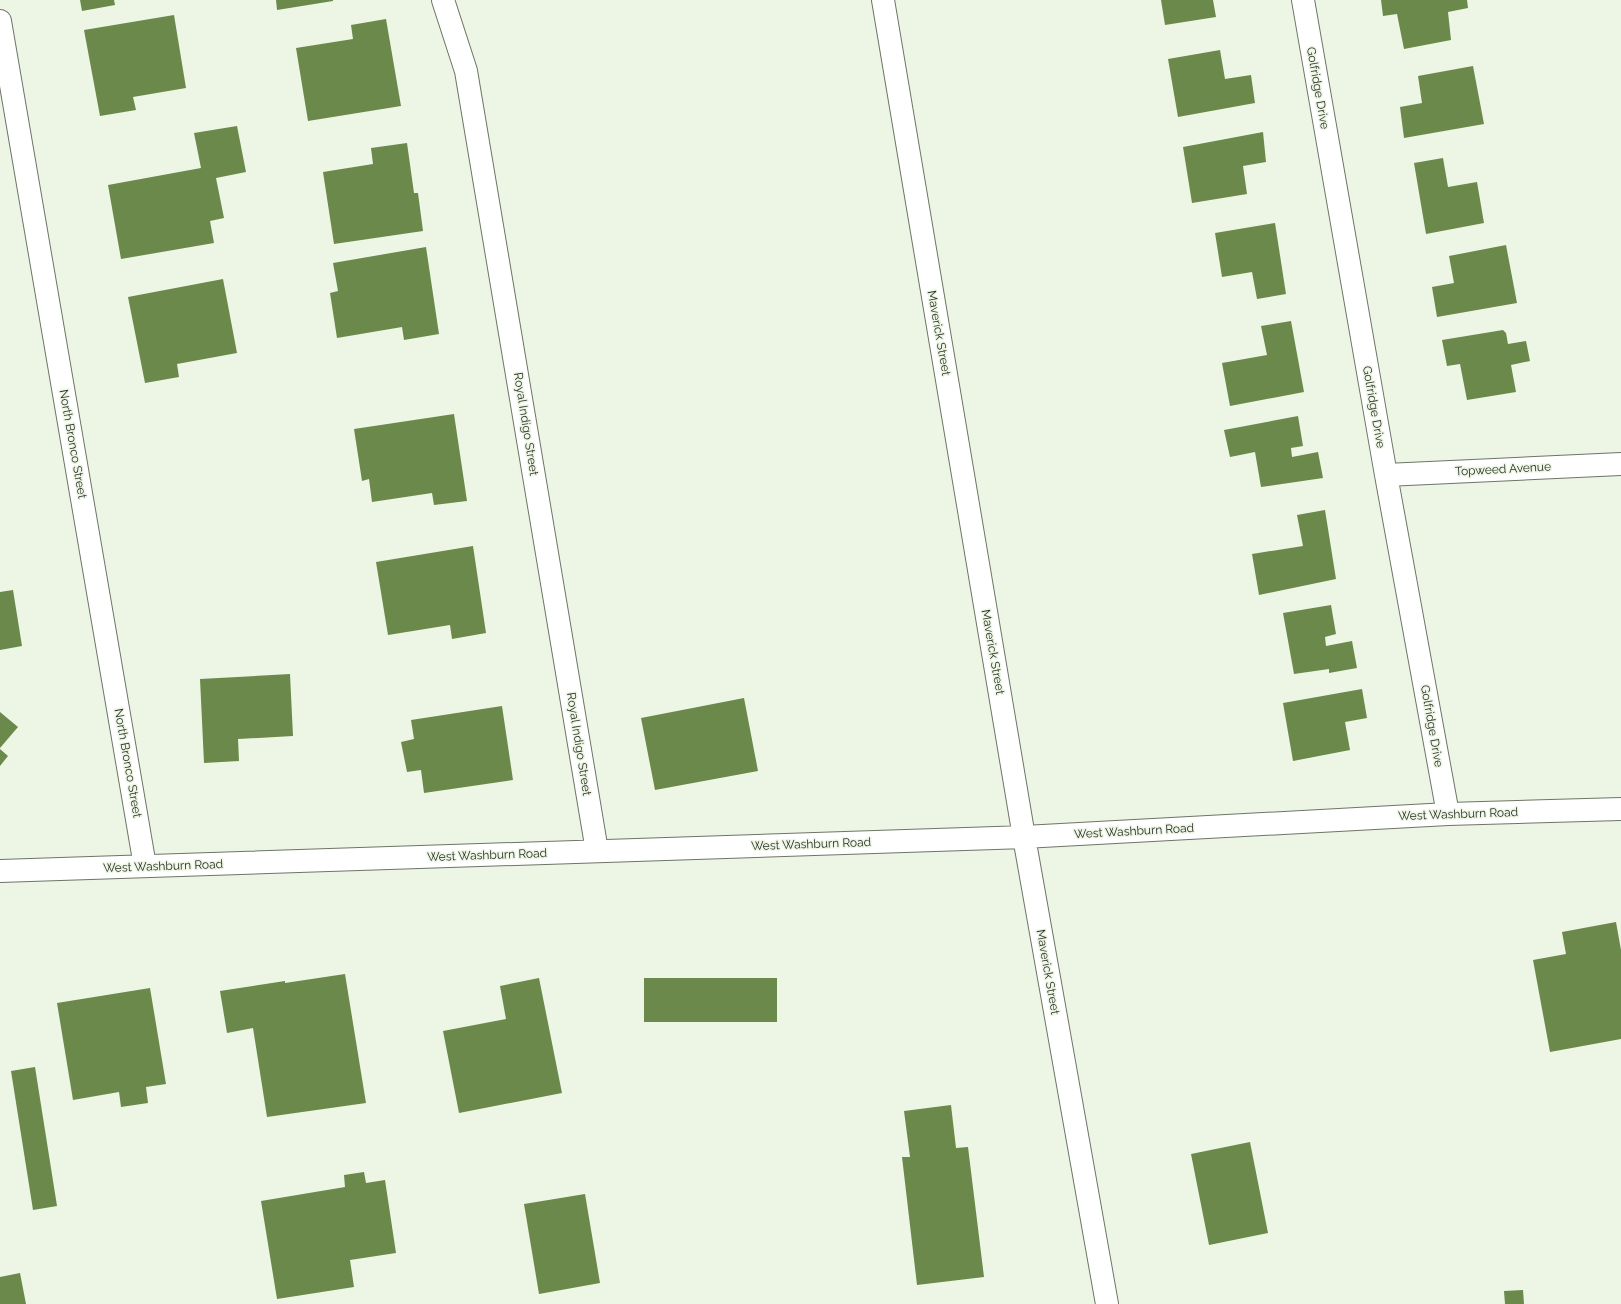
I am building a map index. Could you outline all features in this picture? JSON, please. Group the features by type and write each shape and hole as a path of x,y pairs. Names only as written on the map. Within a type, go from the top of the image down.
{"street":[{"name":"Royal Indigo Street","path":"443,0 466,70 597,851"},
{"name":"Maverick Street","path":"883,0 1024,837 1106,1304"},
{"name":"Golfridge Drive","path":"1303,0 1386,475 1448,814"},
{"name":"North Bronco Street","path":"0,21 145,866"},
{"name":"Topweed Avenue","path":"1386,475 1621,464"},
{"name":"West Washburn Road","path":"0,871 1024,837 1448,814 1621,809"}],"building":[{"path":"80,0 114,0 115,5 82,11"},
{"path":"276,0 333,0 333,1 277,10"},
{"path":"1161,0 1213,0 1216,17 1165,25"},
{"path":"1381,0 1467,0 1468,8 1448,12 1451,40 1404,49 1397,14 1383,16"},
{"path":"174,15 186,88 133,97 136,110 100,116 84,30"},
{"path":"386,19 401,106 308,121 296,48 353,39 351,25"},
{"path":"1220,50 1225,79 1251,75 1255,103 1178,117 1168,59"},
{"path":"1473,66 1484,124 1404,138 1400,107 1422,103 1418,76"},
{"path":"237,126 246,172 216,178 224,218 210,221 214,243 121,259 108,185 201,168 194,133"},
{"path":"1263,132 1266,162 1243,166 1247,194 1192,203 1183,147"},
{"path":"407,143 414,193 418,193 423,231 334,244 323,172 373,164 371,148"},
{"path":"1443,158 1448,187 1477,182 1484,223 1426,234 1414,163"},
{"path":"1275,223 1286,294 1257,299 1252,272 1222,277 1215,233"},
{"path":"1506,245 1517,303 1437,317 1432,287 1454,283 1449,256"},
{"path":"426,247 439,334 404,340 402,327 337,338 330,293 338,291 333,263"},
{"path":"223,279 237,353 177,364 179,377 145,383 128,297"},
{"path":"1291,321 1304,392 1230,406 1222,363 1267,355 1261,326"},
{"path":"1503,330 1506,333 1508,344 1526,341 1530,361 1511,365 1516,392 1467,400 1460,364 1447,366 1442,340"},
{"path":"454,414 467,501 434,505 432,493 372,502 369,479 362,481 354,429"},
{"path":"1298,416 1303,446 1291,448 1292,457 1318,452 1323,478 1261,487 1255,452 1230,457 1224,430"},
{"path":"1325,510 1336,579 1259,595 1252,554 1303,546 1297,515"},
{"path":"473,546 486,633 452,639 450,625 388,635 376,562"},
{"path":"13,590 22,646 0,650 0,592"},
{"path":"1331,605 1336,634 1325,637 1326,646 1352,641 1357,668 1329,673 1329,669 1294,674 1283,613"},
{"path":"290,674 293,736 238,739 239,761 204,763 200,679"},
{"path":"1362,689 1367,718 1345,722 1350,750 1293,761 1283,703"},
{"path":"744,698 758,771 655,790 641,718"},
{"path":"502,706 513,780 424,793 421,770 407,772 401,742 414,739 411,720"},
{"path":"0,712 18,727 0,748"},
{"path":"0,749 8,756 0,766"},
{"path":"1616,922 1621,950 1621,1039 1550,1052 1533,960 1566,954 1562,932"},
{"path":"345,974 366,1103 267,1117 253,1028 227,1033 220,991"},
{"path":"539,978 562,1093 459,1113 443,1031 506,1019 500,986"},
{"path":"644,978 777,978 777,1022 644,1022"},
{"path":"150,988 166,1084 146,1087 148,1103 121,1107 119,1092 73,1100 57,1003"},
{"path":"35,1067 57,1206 33,1210 11,1071"},
{"path":"951,1105 956,1148 968,1147 984,1277 917,1285 902,1157 910,1157 904,1111"},
{"path":"1250,1142 1268,1233 1209,1245 1191,1154"},
{"path":"364,1172 366,1183 385,1180 396,1253 350,1260 354,1287 277,1299 261,1201 345,1187 344,1175"},
{"path":"585,1194 600,1283 539,1294 524,1204"},
{"path":"20,1273 26,1304 0,1304 0,1277"},
{"path":"1523,1290 1524,1304 1505,1304 1504,1291"}]}
